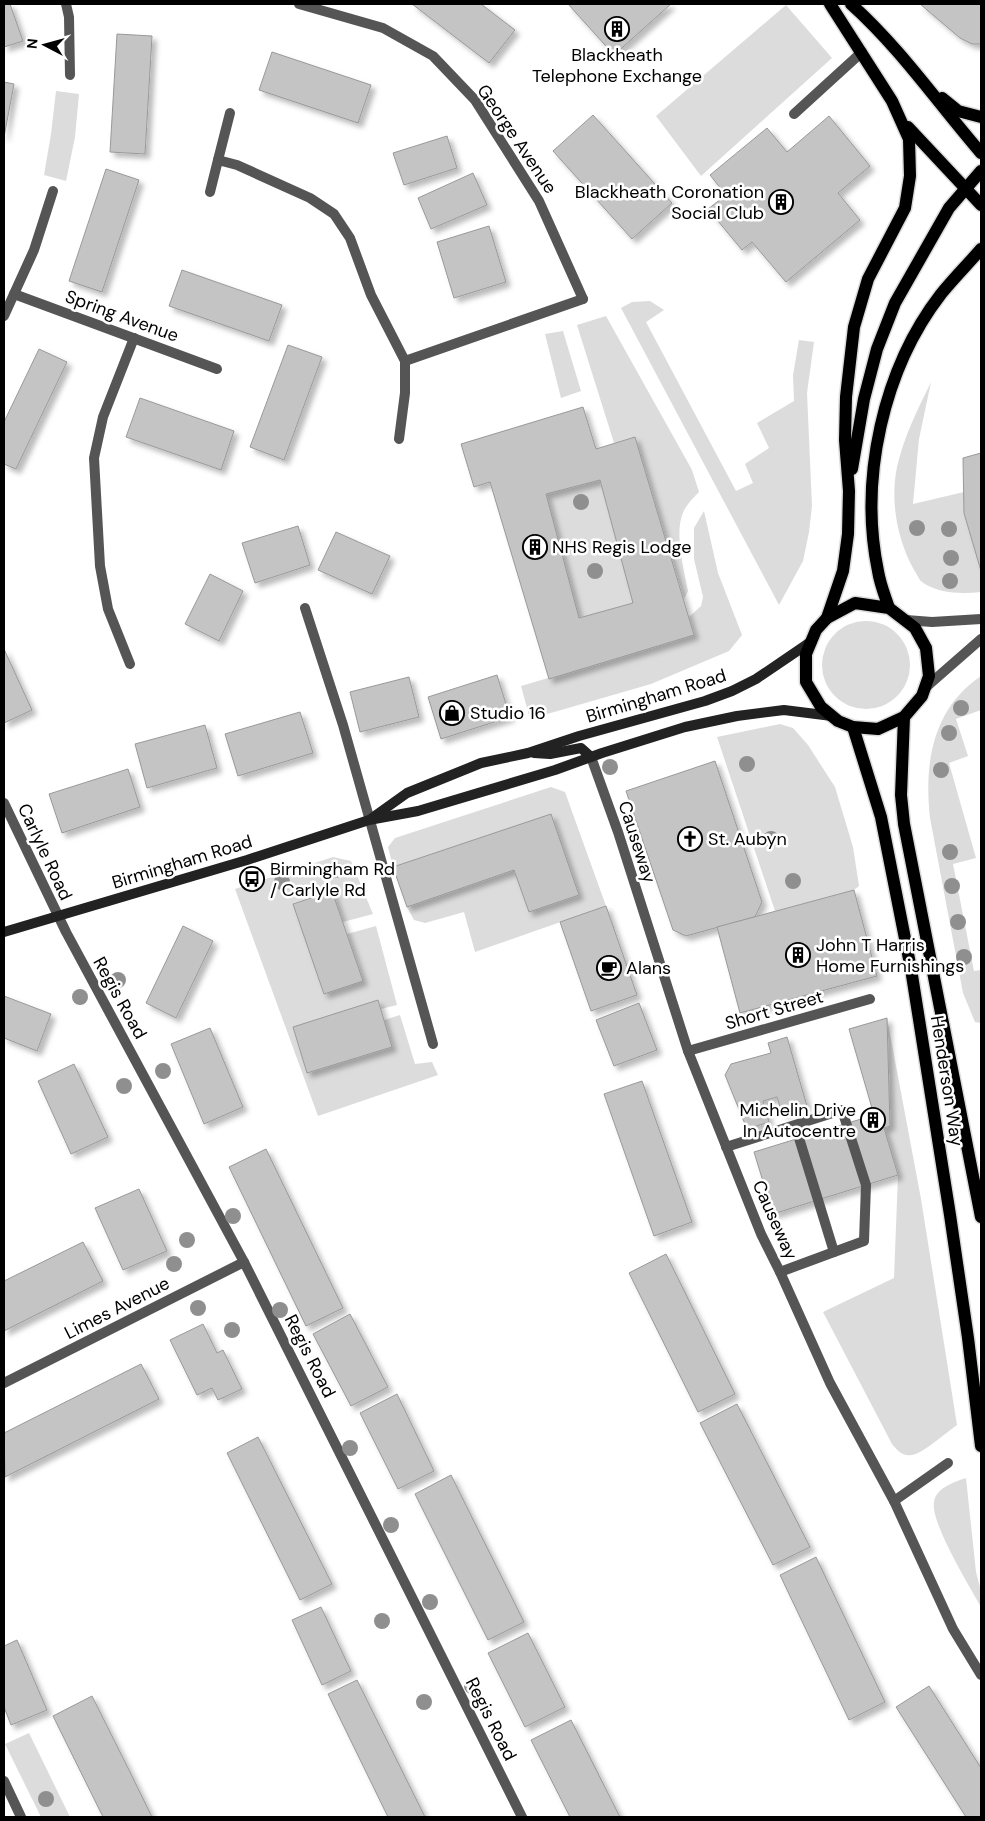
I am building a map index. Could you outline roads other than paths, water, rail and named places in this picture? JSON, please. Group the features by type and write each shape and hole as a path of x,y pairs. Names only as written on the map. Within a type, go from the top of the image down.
{"main road":[{"path":"827,618 843,572 848,534 849,491 844,440 846,397 854,327 868,279 905,208 910,176 910,139 901,119 862,52 830,4"},
{"path":"852,4 878,28 927,85 981,153"},
{"path":"927,85 958,111 981,117"},
{"path":"901,119 981,205"},
{"path":"849,491 864,399 877,349 891,312 949,208 981,171"},
{"path":"889,608 878,572 874,545 872,478 877,441 887,396 915,334 940,295 976,259 981,249"},
{"path":"855,603 889,608 915,628 926,648 929,676 922,696 904,716 878,729 853,727 832,716 821,707 806,682 806,654 816,630 827,618 855,603"},
{"name":"Birmingham Road","path":"370,820 407,793 481,763 528,752 705,701 732,691 756,679 812,641"},
{"name":"Birmingham Road","path":"4,932 247,860 370,820 418,811 556,770 591,756 685,727 738,716 784,710 832,716"},
{"name":"Henderson Way","path":"904,716 901,795 904,824 981,1217"},
{"name":"Henderson Way","path":"853,727 881,817 911,969 950,1215 981,1446"},
{"name":"Birmingham Road","path":"528,752 550,754 581,748 591,756"}],"street":[{"path":"66,4 69,17 70,75"},
{"name":"George Avenue","path":"298,4 383,28 432,56 475,100 539,201 583,299 405,361"},
{"path":"794,114 862,52"},
{"path":"210,192 230,113"},
{"path":"218,160 237,165 310,198 334,214 350,238 371,295 405,361 405,394 399,439"},
{"path":"4,316 34,250 53,191"},
{"name":"Spring Avenue","path":"14,294 217,369"},
{"path":"130,664 108,608 100,566 94,458 102,417 134,338"},
{"path":"305,608 343,725 433,1044"},
{"path":"906,620 932,622 981,619"},
{"path":"925,688 981,639"},
{"name":"Causeway","path":"591,756 618,832 688,1051 761,1234 830,1383 894,1501 954,1629 981,1675"},
{"name":"Carlyle Road","path":"4,803 57,916"},
{"name":"Regis Road","path":"57,916 244,1262 522,1817"},
{"name":"Short Street","path":"688,1051 870,999"},
{"path":"726,1147 842,1110 866,1185 864,1241 780,1272"},
{"path":"794,1125 834,1252"},
{"name":"Limes Avenue","path":"4,1383 244,1262"},
{"path":"894,1501 948,1463"},
{"path":"4,1781 21,1817"}],"place":[{"name":"Blackheath Telephone Exchange","path":"617,29"},
{"name":"Blackheath Coronation Social Club","path":"781,202"},
{"name":"NHS Regis Lodge","path":"535,547"},
{"name":"Studio 16","path":"452,713"},
{"name":"St. Aubyn","path":"690,839"},
{"name":"Birmingham Rd / Carlyle Rd","path":"252,879"},
{"name":"John T Harris Home Furnishings","path":"798,955"},
{"name":"Alans","path":"609,968"},
{"name":"Michelin Drive In Autocentre","path":"873,1120"}]}
